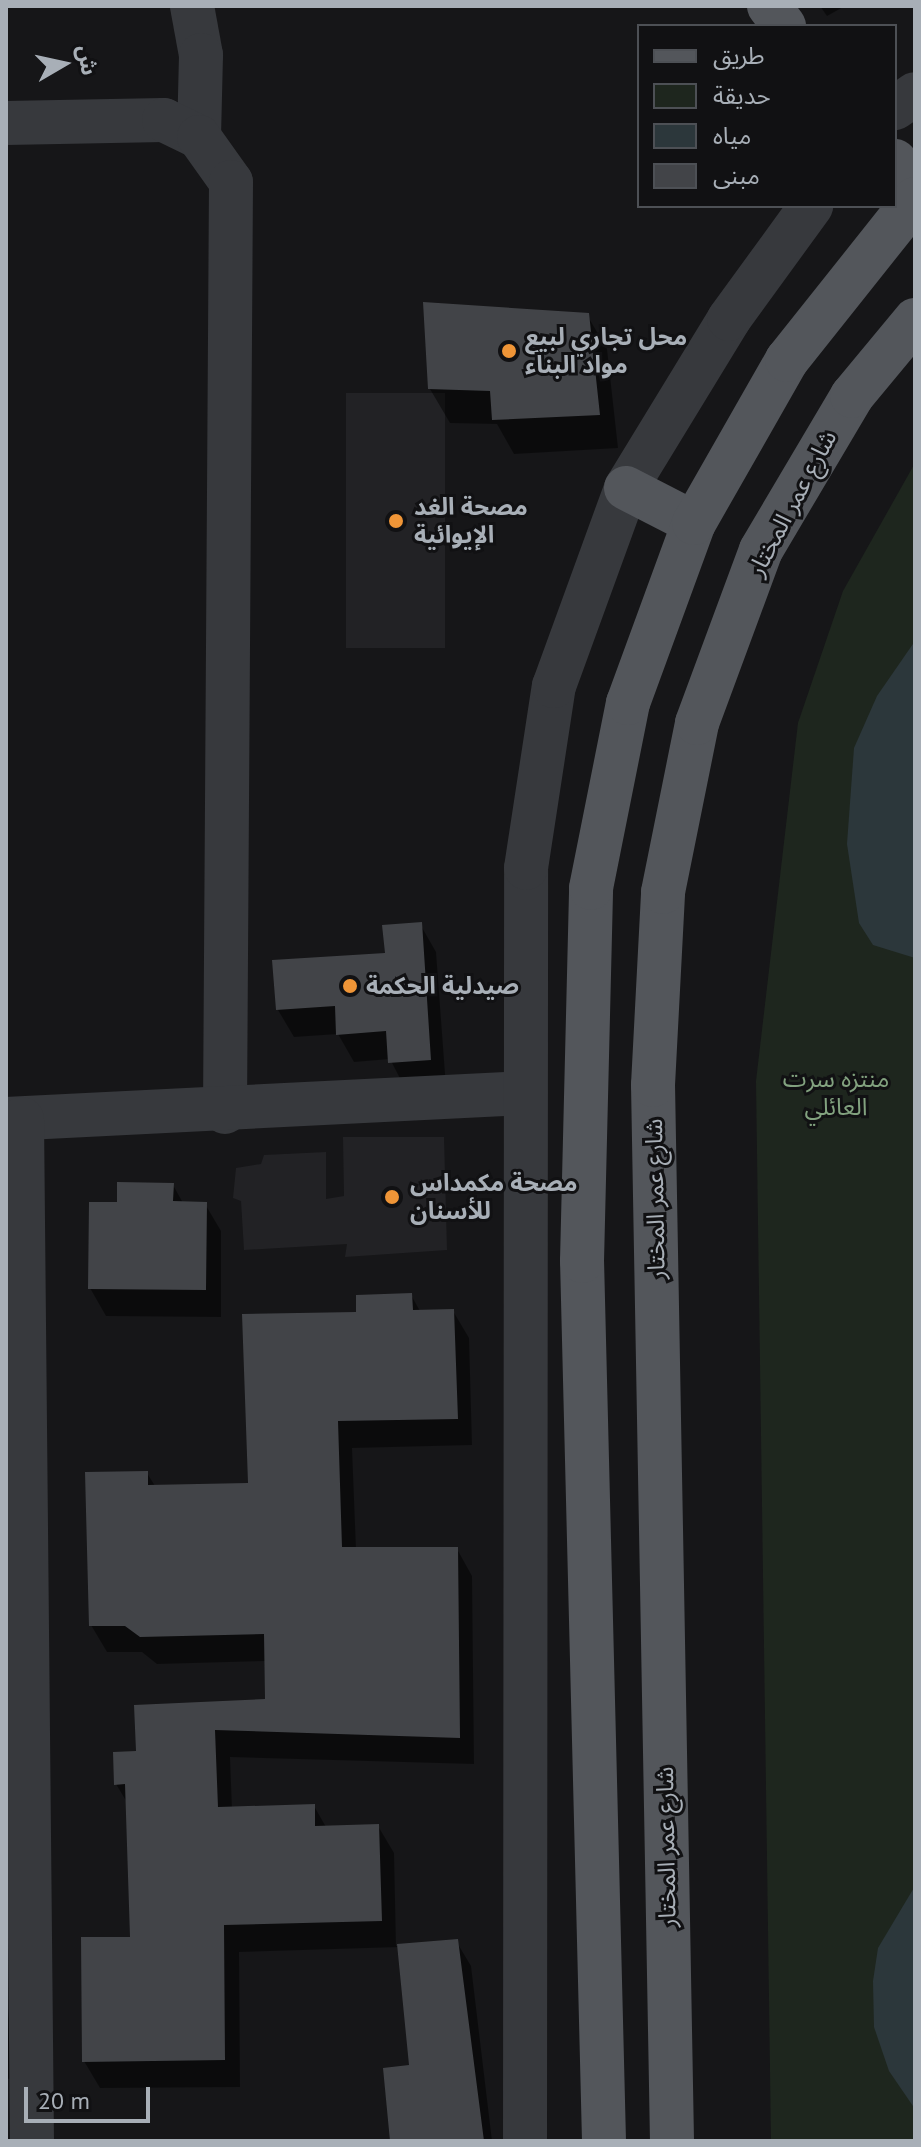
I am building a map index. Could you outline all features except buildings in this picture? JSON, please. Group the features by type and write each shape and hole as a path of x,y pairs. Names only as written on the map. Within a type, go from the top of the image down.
{"main road":[{"path":"769,6 782,24"},
{"path":"897,163 915,185"},
{"path":"604,2141 582,1261 591,888 628,703 694,523 787,360 915,199"},
{"name":"شارع عمر المختار","path":"672,2141 653,1085 663,892 697,723 761,550 852,396 915,320"},
{"path":"626,488 694,523"}],"street":[{"path":"192,6 201,55 199,137"},
{"path":"897,107 915,94"},
{"path":"6,123 164,120 199,137 231,182 225,1112"},
{"path":"525,2141 526,868 554,686 626,488 729,319 810,208"},
{"path":"32,2141 14,1119 225,1112 525,1093"}],"shaded area":[{"name":"مصحة الغد الإيوائية","path":"346,393 445,393 445,648 346,648"},
{"name":"مصحة مكمداس للأسنان","path":"343,1137 444,1137 447,1250 345,1257 347,1244 244,1250 241,1201 233,1198 236,1168 261,1164 264,1155 326,1152 326,1199 344,1196"}],"green space":[{"name":"منتزه سرت العائلي","path":"915,463 915,2141 771,2141 756,1081 798,723 843,591"}],"water":[{"path":"915,641 915,958 873,945 859,923 847,844 854,748 877,696"},
{"path":"915,1886 915,2109 889,2071 874,2027 873,1981 878,1948"}],"place":[{"name":"محل تجاري لبيع مواد البناء","path":"509,351"},
{"name":"مصحة الغد الإيوائية","path":"396,521"},
{"name":"صيدلية الحكمة","path":"350,986"},
{"name":"مصحة مكمداس للأسنان","path":"392,1197"}]}
